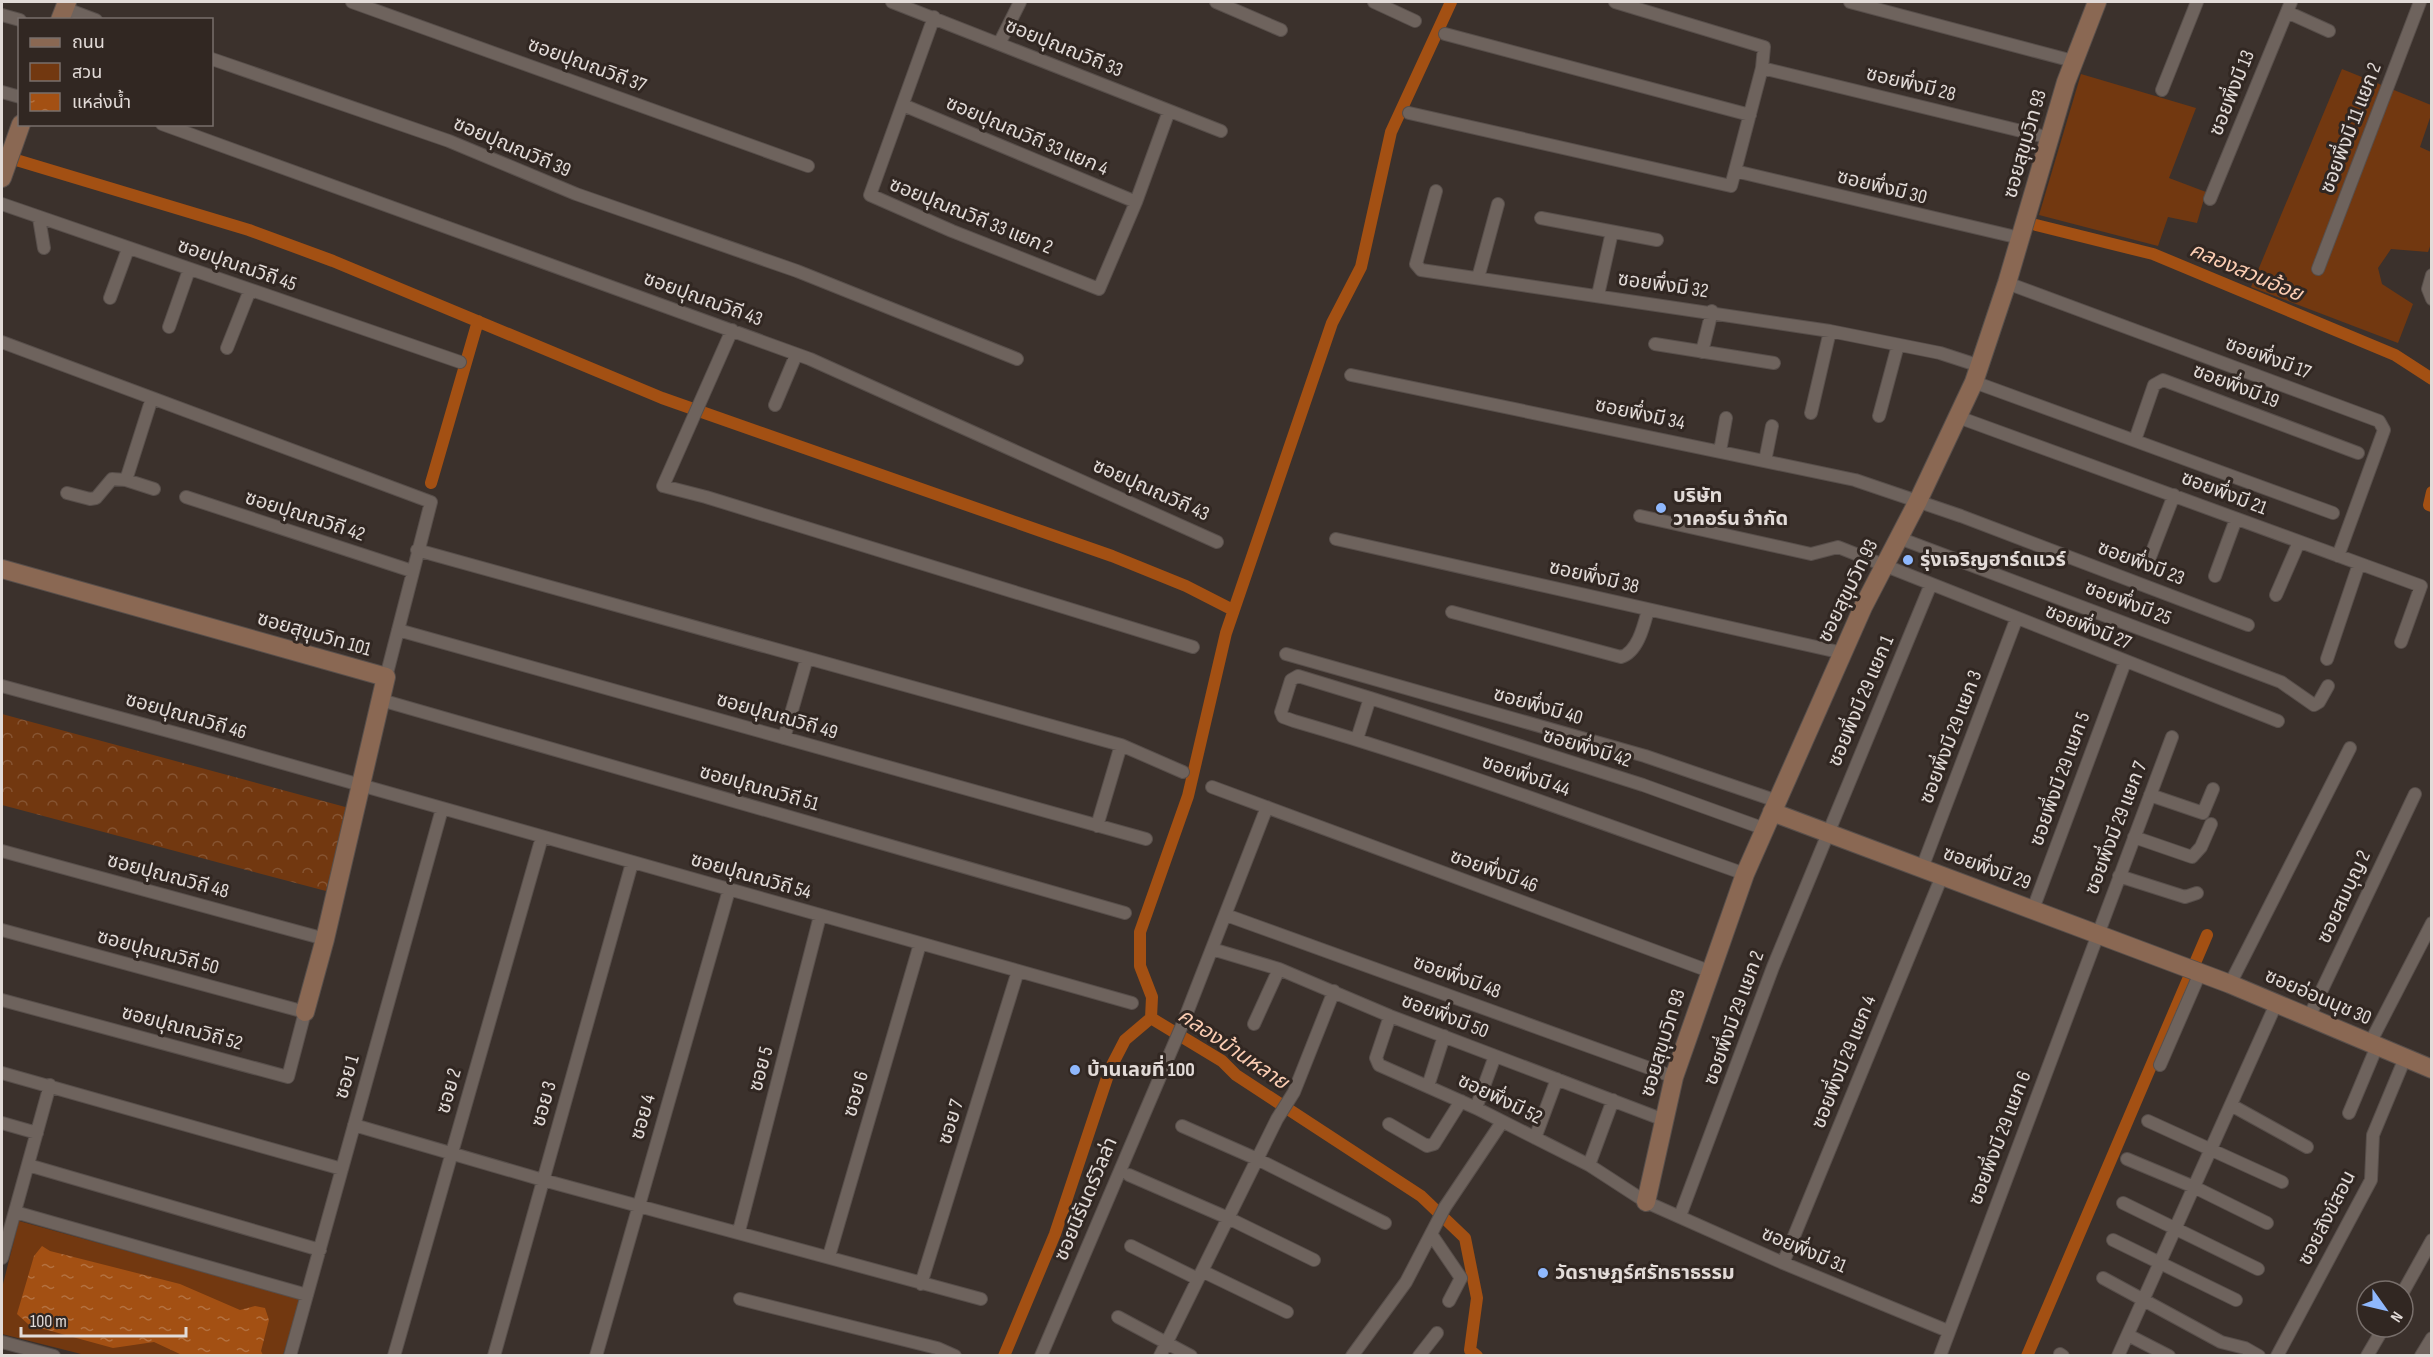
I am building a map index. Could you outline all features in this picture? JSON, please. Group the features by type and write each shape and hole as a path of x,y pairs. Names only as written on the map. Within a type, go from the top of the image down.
{"street":[{"name":"ซอยปุณณวิถี 37","path":"352,2 808,166"},
{"name":"ซอยปุณณวิถี 33","path":"892,2 1221,131"},
{"path":"999,44 1020,2"},
{"path":"1216,2 1281,30"},
{"path":"1374,2 1415,21"},
{"path":"1409,113 1731,186 1765,50 1758,44 1616,2"},
{"path":"1850,2 2073,62"},
{"name":"ซอยสุขุมวิท 93","path":"1646,1202 1674,1077 1709,971 1745,874 1843,653 1977,374 2007,283 2073,62 2097,2"},
{"path":"2162,90 2197,2"},
{"name":"ซอยพึ่งมี 11 แยก 2","path":"2319,269 2420,2"},
{"path":"2289,7 2329,31"},
{"name":"ซอยพึ่งมี 13","path":"2210,199 2289,7"},
{"path":"64,10 90,18"},
{"path":"2,15 18,19"},
{"name":"ซอยปุณณวิถี 33 แยก 2","path":"934,17 870,195 952,231 1099,289 1136,202"},
{"path":"1445,34 1750,115"},
{"name":"ซอยปุณณวิถี 39","path":"213,59 449,141 568,191 797,271 1017,358"},
{"name":"ซอยพึ่งมี 28","path":"1762,68 2050,138"},
{"path":"2,92 18,96"},
{"name":"ซอยปุณณวิถี 33 แยก 4","path":"903,105 1136,202"},
{"path":"1136,202 1169,111"},
{"path":"2,178 20,126"},
{"name":"ซอยปุณณวิถี 43","path":"168,126 796,355 1217,542"},
{"name":"ซอยพึ่งมี 30","path":"1735,171 2020,238"},
{"name":"ซอยพึ่งมี 32","path":"1436,191 1416,264 1418,268 1830,331 1898,345 1977,374"},
{"name":"ซอยปุณณวิถี 45","path":"2,204 460,362"},
{"path":"1478,278 1498,204"},
{"path":"39,218 44,248"},
{"path":"1540,218 1657,240"},
{"path":"1598,295 1612,232"},
{"path":"110,298 128,249"},
{"path":"169,327 189,270"},
{"path":"2432,275 2428,289 2432,298"},
{"name":"ซอยพึ่งมี 17","path":"2007,283 2379,421 2384,430 2338,556"},
{"path":"227,348 250,290"},
{"path":"1702,352 1712,312"},
{"path":"732,330 663,486 706,497 1193,647"},
{"path":"1811,413 1830,331"},
{"path":"2,342 431,501 386,677"},
{"path":"1655,345 1774,363"},
{"path":"1879,416 1898,345"},
{"path":"775,405 796,355"},
{"path":"1977,374 2135,440 2333,513"},
{"name":"ซอยพึ่งมี 34","path":"1351,375 1765,460 1855,480 1918,501"},
{"name":"ซอยพึ่งมี 19","path":"2135,440 2154,385 2163,380 2358,453"},
{"path":"126,480 152,398"},
{"name":"ซอยพึ่งมี 21","path":"1958,417 2426,588 2401,642"},
{"path":"1720,451 1726,418"},
{"path":"1765,460 1772,426"},
{"path":"67,493 90,499 100,495 112,479 126,480 154,489"},
{"path":"2150,557 2174,495"},
{"name":"ซอยปุณณวิถี 42","path":"186,497 412,571"},
{"name":"ซอยพึ่งมี 23","path":"1918,501 2248,625"},
{"name":"ซอยพึ่งมี 27","path":"1640,516 1811,554 1838,547 1886,564 2016,620 2278,721"},
{"path":"2215,576 2236,519"},
{"name":"ซอยพึ่งมี 25","path":"1899,538 2281,682 2314,705 2319,702 2328,686"},
{"name":"ซอยพึ่งมี 38","path":"1336,539 1843,653"},
{"path":"2276,595 2299,542"},
{"path":"417,550 1121,745 1183,772"},
{"path":"2327,658 2359,564"},
{"name":"ซอยสุขุมวิท 101","path":"2,571 386,677 325,939 305,1012"},
{"name":"ซอยพึ่งมี 29 แยก 1","path":"1827,833 1931,584"},
{"path":"1452,612 1621,657 1627,655 1638,639 1648,610"},
{"name":"ซอยพึ่งมี 29 แยก 3","path":"1922,868 2016,620"},
{"name":"ซอยปุณณวิถี 49","path":"398,630 1146,839"},
{"name":"ซอยพึ่งมี 40","path":"1286,654 1645,756 1771,814"},
{"path":"784,738 807,658"},
{"name":"ซอยพึ่งมี 29 แยก 5","path":"2033,909 2125,662"},
{"name":"ซอยพึ่งมี 42","path":"1293,721 1283,717 1281,712 1292,680 1296,676 1643,785 1771,814"},
{"name":"ซอยปุณณวิถี 46","path":"2,686 360,786"},
{"path":"1358,739 1370,698"},
{"name":"ซอยปุณณวิถี 51","path":"381,700 1125,913"},
{"name":"ซอยพึ่งมี 44","path":"1293,721 1358,739 1745,874"},
{"name":"ซอยพึ่งมี 29 แยก 7","path":"2097,933 2172,737"},
{"path":"1097,826 1121,745"},
{"path":"2230,984 2350,748"},
{"name":"ซอยปุณณวิถี 54","path":"360,786 1132,1003"},
{"name":"ซอยพึ่งมี 46","path":"1212,787 1242,801 1266,807 1709,971"},
{"path":"2150,795 2203,813 2213,789"},
{"name":"ซอยสมบุญ 2","path":"2309,1017 2415,794"},
{"name":"ซอยนิรันดร์วิลล่า","path":"1041,1356 1183,1023 1266,807"},
{"name":"ซอย 1","path":"292,1355 442,809"},
{"name":"ซอยพึ่งมี 29","path":"1771,814 2194,970"},
{"path":"2134,837 2192,857 2201,847 2211,824"},
{"name":"ซอยพึ่งมี 29 แยก 2","path":"1680,1216 1773,967 1827,833"},
{"name":"ซอย 2","path":"394,1356 542,837"},
{"name":"ซอยปุณณวิถี 48","path":"2,851 325,939"},
{"name":"ซอย 3","path":"494,1356 632,863"},
{"name":"ซอยพึ่งมี 29 แยก 4","path":"1783,1263 1942,876"},
{"path":"2119,876 2185,897 2197,893"},
{"name":"ซอย 4","path":"596,1356 729,890"},
{"name":"ซอยพึ่งมี 48","path":"1226,915 1674,1077"},
{"name":"ซอย 5","path":"739,1231 820,916"},
{"path":"2349,1113 2374,1045 2432,923"},
{"name":"ซอยปุณณวิถี 50","path":"2,930 305,1012"},
{"name":"ซอยพึ่งมี 29 แยก 6","path":"1940,1356 2097,933"},
{"name":"ซอย 6","path":"829,1256 920,944"},
{"name":"ซอยพึ่งมี 50","path":"1212,949 1279,969 1389,1016 1664,1120"},
{"path":"1254,1024 1279,969"},
{"path":"2160,1065 2194,970"},
{"name":"ซอยอ่อนนุช 30","path":"2194,970 2432,1069"},
{"name":"ซอย 7","path":"921,1284 1018,971"},
{"path":"1160,1356 1277,1119 1294,1092 1334,992"},
{"name":"ซอยปุณณวิถี 52","path":"2,1000 288,1077 305,1012"},
{"path":"2118,1356 2276,1004"},
{"name":"ซอยพึ่งมี 52","path":"1389,1016 1376,1062 1476,1108 1589,1165 1646,1202"},
{"path":"1428,1086 1444,1036"},
{"path":"1476,1108 1495,1056"},
{"name":"ซอยสังข์สอน","path":"2277,1356 2372,1180 2373,1135 2405,1058"},
{"path":"2,1073 342,1169"},
{"path":"1535,1138 1557,1079"},
{"path":"2,1258 50,1085"},
{"path":"1589,1165 1613,1100"},
{"path":"1389,1124 1427,1146 1434,1144 1461,1101"},
{"path":"2231,1105 2307,1147"},
{"path":"2148,1121 2212,1148 2282,1182"},
{"path":"1352,1356 1406,1282 1445,1207 1502,1122"},
{"path":"2,1123 37,1133"},
{"path":"354,1125 543,1180 739,1231 981,1299"},
{"path":"1182,1126 1257,1159 1385,1223"},
{"path":"2127,1159 2194,1187 2267,1223"},
{"path":"28,1165 320,1250"},
{"path":"1129,1175 1228,1218 1314,1260"},
{"name":"ซอยพึ่งมี 31","path":"1646,1202 1783,1263 1948,1330"},
{"path":"2123,1203 2258,1269"},
{"path":"15,1212 307,1295"},
{"path":"1431,1234 1461,1278 1449,1301"},
{"path":"2113,1240 2236,1300"},
{"path":"2410,1279 2432,1240"},
{"path":"1131,1246 1287,1312"},
{"path":"2103,1278 2222,1342 2245,1348 2259,1356"},
{"path":"740,1299 937,1348 955,1356"},
{"path":"1118,1317 1191,1356"},
{"path":"1419,1356 1437,1333"},
{"path":"2128,1335 2169,1356"},
{"path":"2421,1356 2432,1338"},
{"path":"2367,1356 2377,1339"},
{"path":"2,1342 54,1356"}],"green space":[{"path":"2342,69 2431,105 2431,115 2420,147 2431,152 2431,244 2428,252 2391,249 2378,268 2382,284 2413,304 2398,343 2251,287"},
{"path":"2081,74 2196,108 2169,178 2206,192 2197,223 2168,217 2158,246 2039,215"},
{"path":"2,714 349,808 326,891 2,805"},
{"path":"19,1221 300,1299 283,1355 85,1355 2,1334 2,1288"}],"water":[{"path":"42,1246 50,1251 180,1284 240,1310 255,1306 265,1308 269,1320 261,1351 263,1355 182,1355 154,1342 113,1348 29,1325 17,1314 34,1256"}],"waterway":[{"path":"1151,1018 1152,997 1140,966 1140,932 1188,796 1226,633 1332,323 1361,267 1391,132 1451,2"},
{"path":"3,156 249,230 333,261 662,398 1112,556 1186,586 1233,610"},
{"name":"คลองสวนอ้อย","path":"2036,225 2153,254 2395,355 2432,379"},
{"path":"431,483 478,321"},
{"name":"คลองสวนอ้อย","path":"2432,492 2429,505 2432,506"},
{"path":"2027,1356 2207,935"},
{"name":"คลองบ้านหลาย","path":"1004,1356 1055,1234 1110,1069 1125,1040 1151,1018 1222,1061 1236,1075 1421,1196 1465,1238 1477,1298 1470,1350 1477,1356"}],"place":[{"name":"บริษัท วาคอร์น จำกัด","path":"1661,508"},
{"name":"รุ่งเจริญฮาร์ดแวร์","path":"1908,560"},
{"name":"บ้านเลขที่ 100","path":"1075,1070"},
{"name":"วัดราษฎร์ศรัทธาธรรม","path":"1543,1273"}]}
